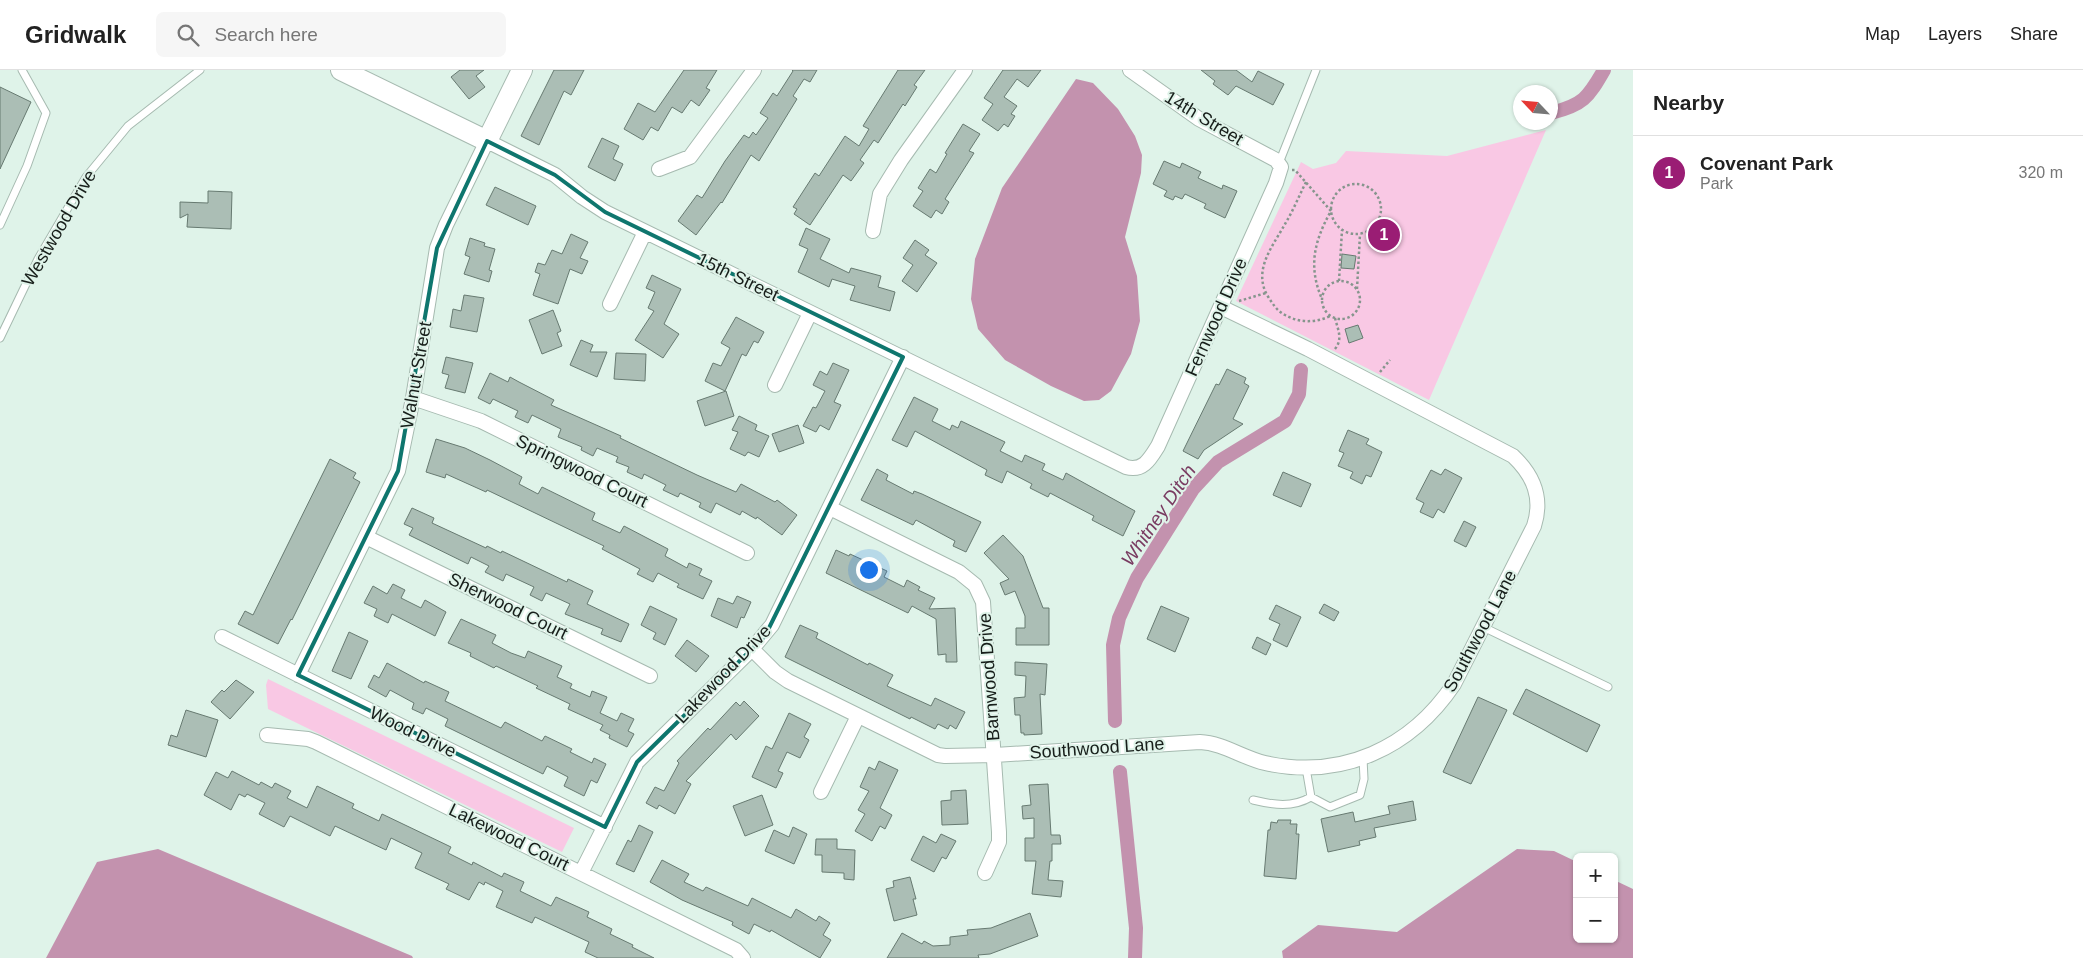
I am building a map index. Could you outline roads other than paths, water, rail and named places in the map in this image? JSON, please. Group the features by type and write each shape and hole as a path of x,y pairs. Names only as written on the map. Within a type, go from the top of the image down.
{"street":[{"name":"15th Street","path":"341,70 555,175 593,205 645,232 1126,467 1132,469 1142,467"},
{"name":"Walnut Street","path":"298,675 398,471 413,398 437,248 446,225 522,70"},
{"path":"659,169 690,157 754,70"},
{"path":"873,231 880,194 901,160 965,70"},
{"name":"14th Street","path":"1130,70 1200,119 1280,165"},
{"name":"Fernwood Drive","path":"1142,467 1158,446 1276,183 1280,165"},
{"path":"610,304 645,232"},
{"name":"Southwood Lane","path":"752,649 775,672 788,681 938,755 958,757 1200,742 1213,744 1257,761 1306,768 1335,765 1363,758 1384,749 1406,736 1438,706 1454,684 1484,627 1536,519 1538,502 1532,478 1524,466 1513,456 1221,307"},
{"path":"775,385 810,313"},
{"name":"Lakewood Drive","path":"582,873 637,762 752,649 772,625 903,357"},
{"name":"Springwood Court","path":"413,398 481,421 748,553"},
{"name":"Barnwood Drive","path":"830,508 959,572 978,589 984,602 999,842 985,873"},
{"name":"Sherwood Court","path":"366,537 650,676"},
{"name":"Wood Drive","path":"222,637 605,826"},
{"path":"821,792 858,716"},
{"name":"Lakewood Court","path":"267,735 308,739 316,742 736,950 743,958"}],"lane":[{"path":"0,225 27,166 46,113 22,70"},
{"name":"Westwood Drive","path":"0,338 38,259 86,177 128,126 200,70"},
{"path":"1280,165 1316,70"},
{"path":"1484,627 1608,687"},
{"path":"1311,798 1330,807 1360,795 1364,778 1363,758"},
{"path":"1306,768 1311,798"},
{"path":"1253,800 1273,804 1300,804 1311,798"}],"waterway":[{"name":"Whitney Ditch","path":"1558,111 1571,107 1584,99 1604,70"},
{"name":"Whitney Ditch","path":"1115,721 1113,645 1119,618 1137,578 1193,489 1218,462 1285,421 1299,394 1301,370"},
{"name":"Whitney Ditch","path":"1120,772 1136,928 1135,958"}],"place":[{"name":"Covenant Park","path":"1384,235"}]}
